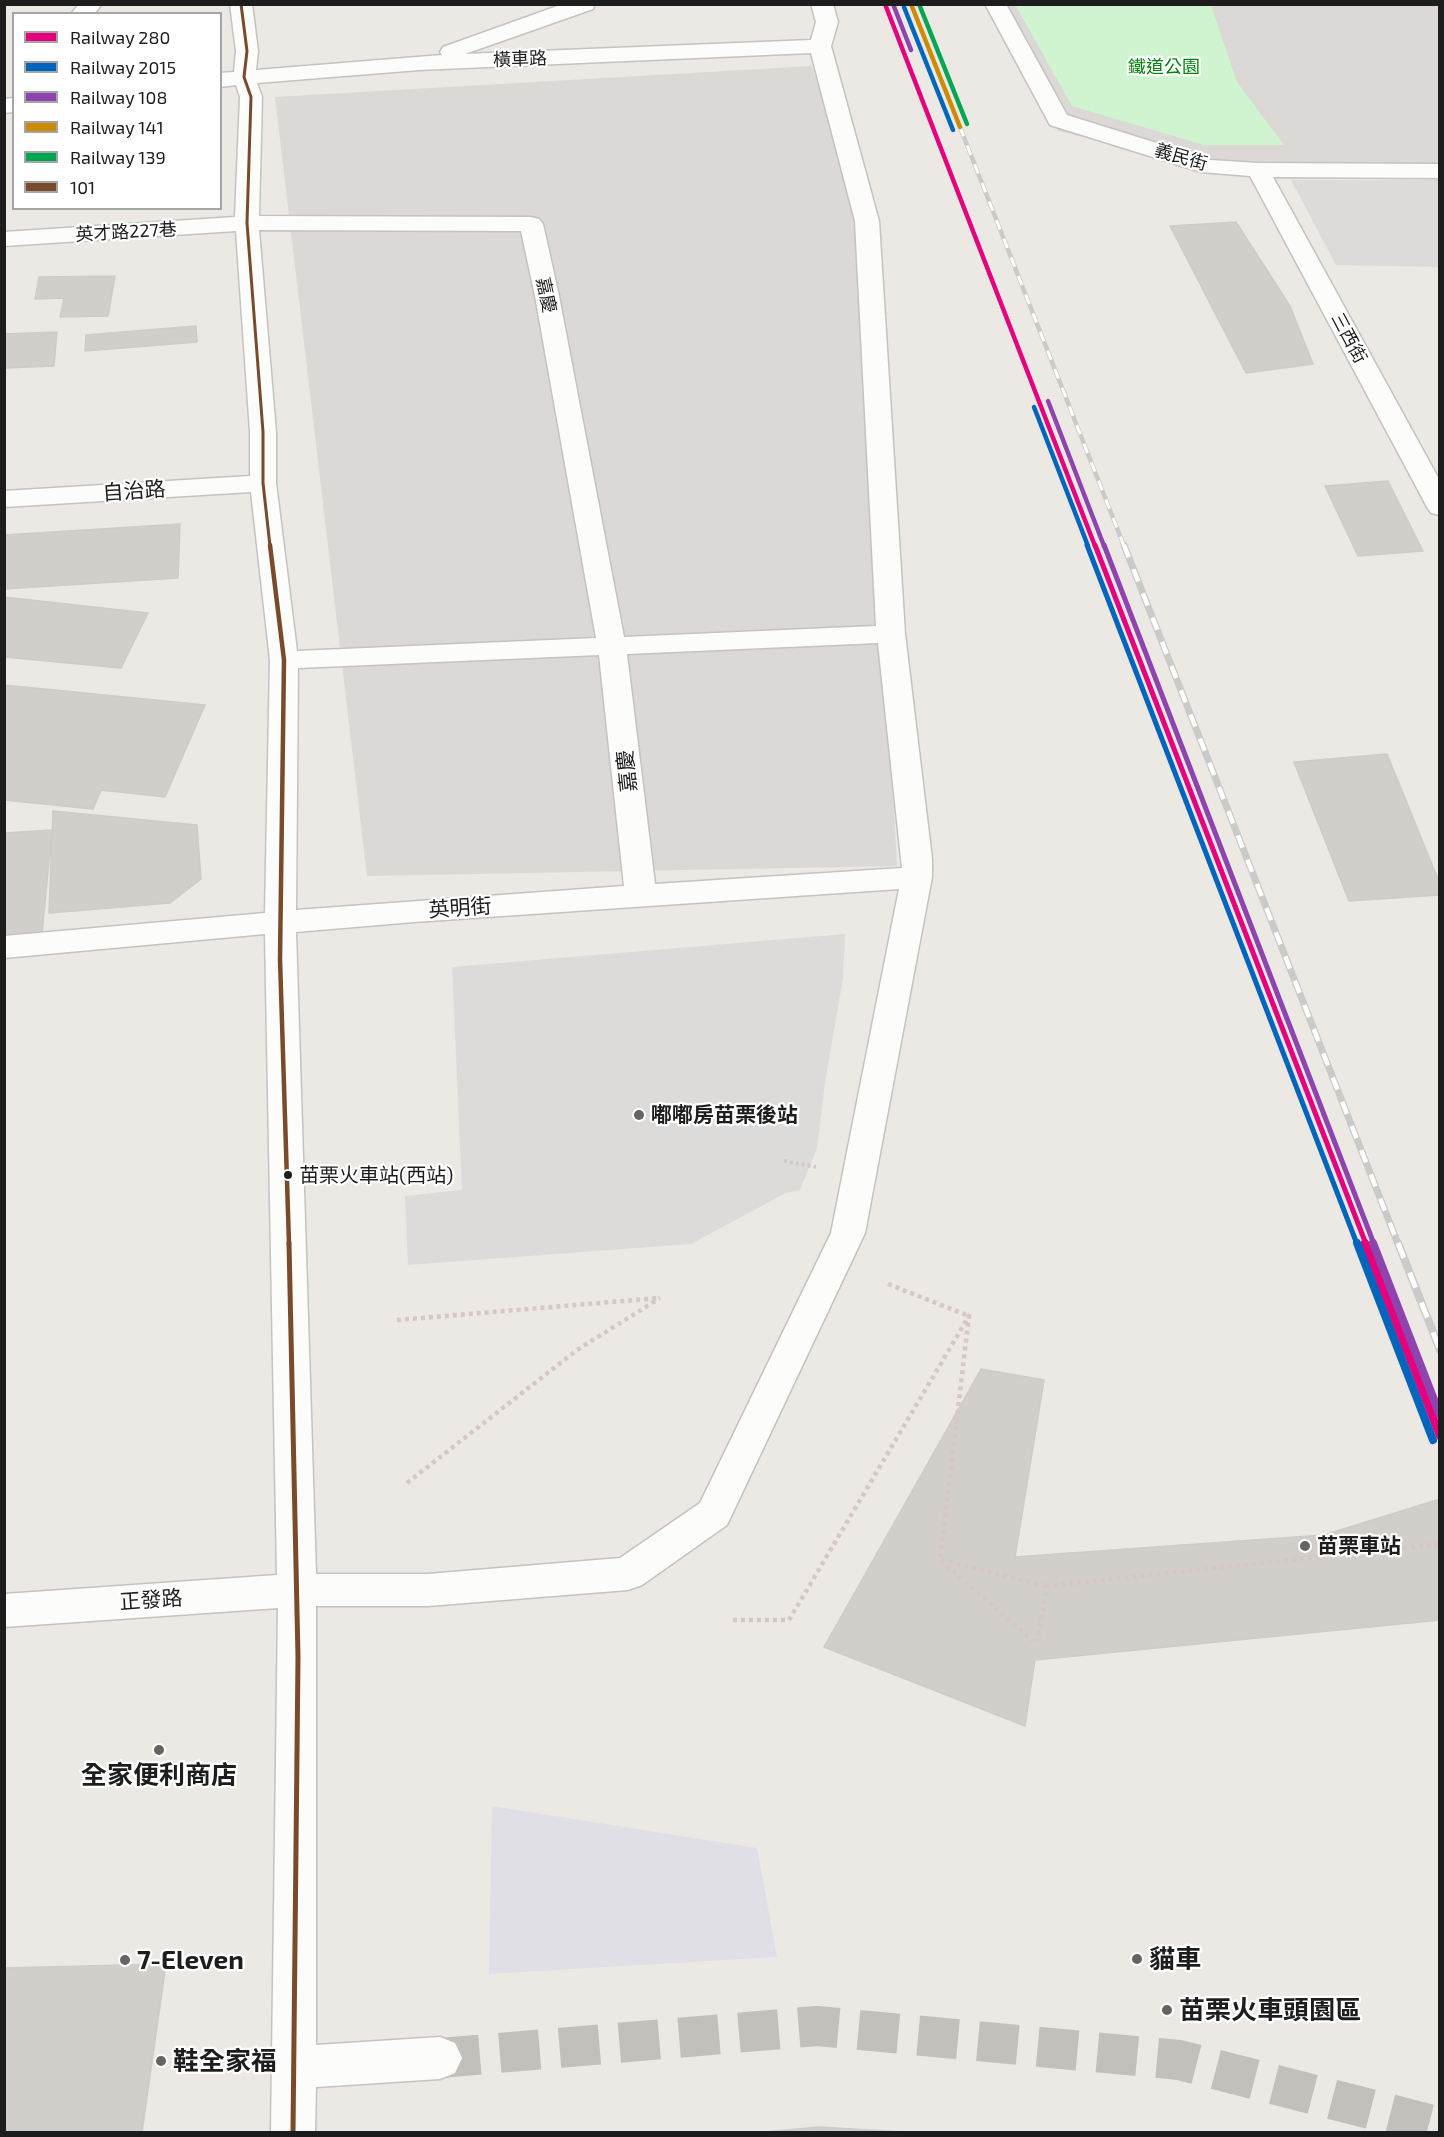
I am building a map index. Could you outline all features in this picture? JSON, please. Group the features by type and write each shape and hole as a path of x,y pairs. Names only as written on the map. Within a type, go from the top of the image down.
{"street":[{"path":"241,4 247,51 232,79 251,97 247,223 263,432 263,483 284,660 280,924 297,1590 293,2133"},
{"path":"419,63 585,4"},
{"path":"822,4 827,22 820,46 867,221 891,634 917,859 917,877"},
{"name":"義民街","path":"995,4 1058,120 1209,167 1258,170 1440,171"},
{"name":"橫車路","path":"232,79 419,63 820,46"},
{"name":"三西街","path":"1258,170 1440,507"},
{"name":"嘉慶","path":"247,223 531,224 547,296 612,646 640,896"},
{"name":"英才路227巷","path":"4,239 205,228 247,223"},
{"name":"自治路","path":"4,499 263,483"},
{"path":"284,660 891,634"},
{"name":"英明街","path":"4,947 414,911 917,877"},
{"name":"正發路","path":"4,1611 297,1590 428,1590 628,1574 714,1515 848,1233 917,877"},
{"path":"295,2067 440,2058"}],"path":[{"path":"784,1161 826,1168"},
{"path":"888,1284 969,1316"},
{"path":"397,1320 660,1298 576,1350 408,1483"},
{"path":"940,1560 969,1316"},
{"path":"733,1620 789,1620 969,1316"},
{"path":"940,1560 1047,1586 1440,1544"},
{"path":"940,1560 1037,1644 1047,1586"}],"shaded area":[{"path":"986,5 1439,5 1439,166 1207,166 1058,131"},
{"path":"812,66 864,231 897,866 367,876 275,97"},
{"path":"1291,180 1439,180 1439,267 1336,265"},
{"name":"嘟嘟房苗栗後站","path":"845,934 843,978 825,1083 817,1148 800,1190 786,1193 691,1244 408,1265 405,1196 462,1190 452,967"},
{"path":"492,1806 757,1848 777,1957 489,1974"}],"green space":[{"name":"鐵道公園","path":"1211,5 1237,82 1284,145 1204,145 1072,106 1016,6"}],"building":[{"path":"1236,222 1290,306 1313,364 1246,373 1170,226"},
{"path":"115,276 108,316 60,317 64,298 35,299 39,277"},
{"path":"196,326 197,342 85,351 86,335"},
{"path":"57,332 54,366 4,368 4,334"},
{"path":"1388,481 1423,551 1358,556 1325,486"},
{"path":"180,524 178,578 4,589 4,535"},
{"path":"4,597 148,613 121,668 4,657"},
{"path":"4,685 205,705 165,797 101,790 93,809 4,800"},
{"path":"1387,754 1440,884 1440,895 1349,901 1294,762"},
{"path":"53,811 197,825 201,879 170,903 49,913"},
{"path":"52,830 42,934 4,936 4,833"},
{"name":"苗栗車站","path":"981,1369 1044,1380 1015,1557 1324,1535 1440,1499 1440,1620 1035,1660 1025,1726 824,1647"},
{"path":"166,1964 142,2132 4,2132 4,1968"},
{"path":"819,2127 903,2132 765,2132"}],"tunnel":[{"path":"440,2058 817,2026 1179,2060 1440,2127"}],"railway":[{"path":"960,127 1124,546"},
{"path":"1124,545 1398,1244"},
{"path":"1398,1243 1440,1350"}],"rail line":[{"name":"280","path":"885,4 1440,1436"},
{"name":"108","path":"893,4 911,50"},
{"name":"141","path":"911,4 960,127"},
{"name":"139","path":"919,4 967,124"},
{"name":"2015","path":"904,7 953,130"},
{"name":"108","path":"1048,401 1440,1415"},
{"name":"2015","path":"1034,407 1433,1440"}],"transit line":[{"name":"101","path":"241,4 247,51 244,77 251,97 247,223 263,432 263,483 284,660 280,959 288,1174 298,1657 293,2132"}],"place":[{"name":"嘟嘟房苗栗後站","path":"639,1115"},
{"name":"苗栗火車站(西站)","path":"288,1175"},
{"name":"苗栗車站","path":"1305,1546"},
{"name":"全家便利商店","path":"159,1750"},
{"name":"貓車","path":"1137,1959"},
{"name":"7-Eleven","path":"125,1960"},
{"name":"苗栗火車頭園區","path":"1167,2010"},
{"name":"鞋全家福","path":"161,2061"}]}
